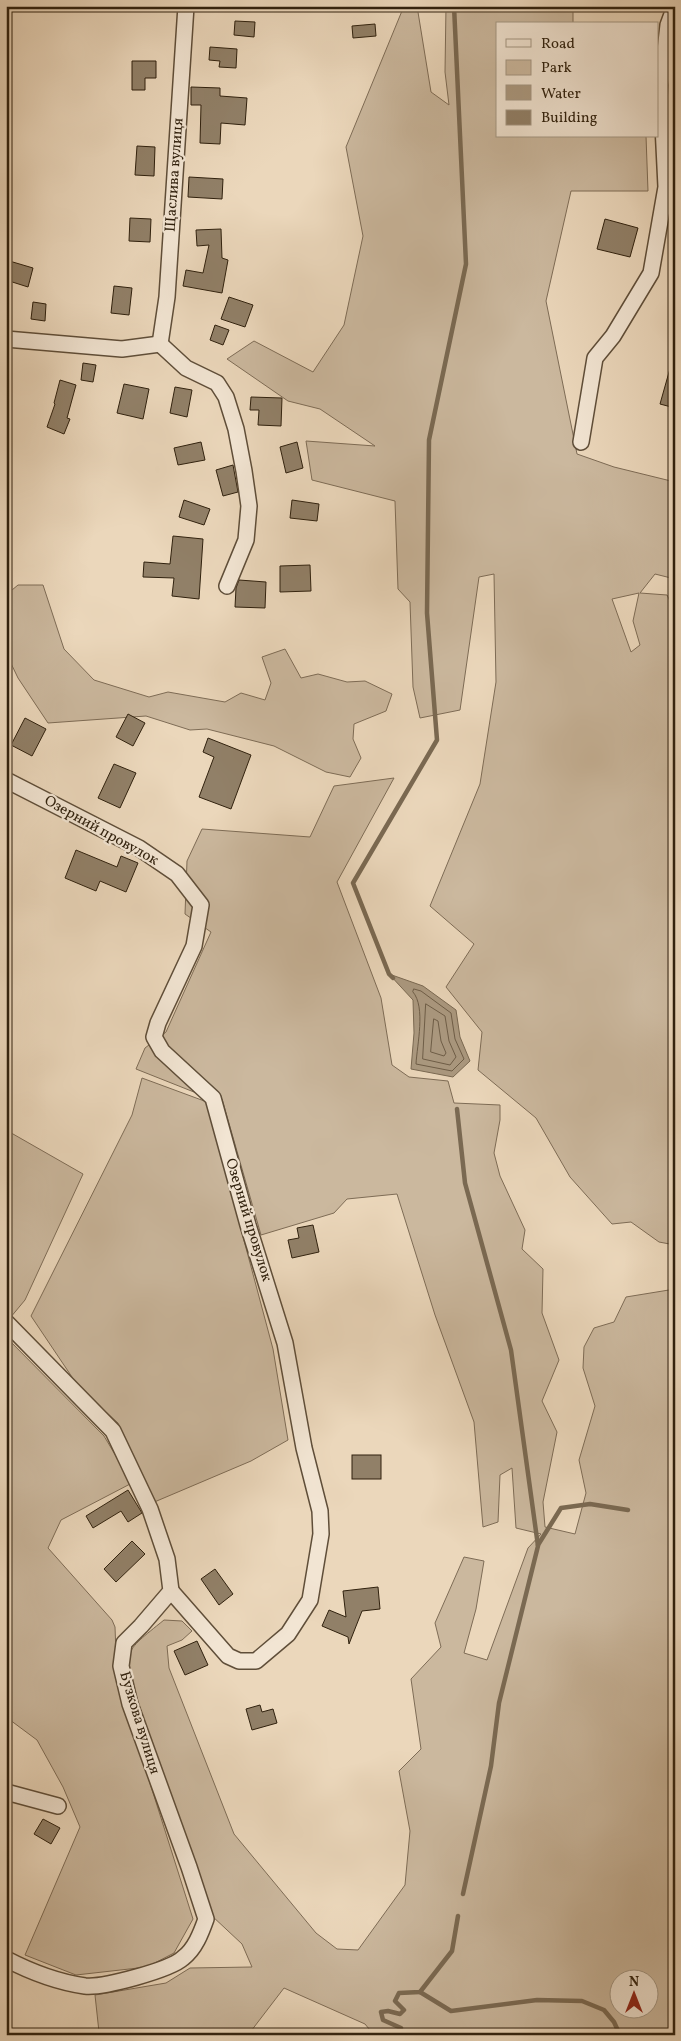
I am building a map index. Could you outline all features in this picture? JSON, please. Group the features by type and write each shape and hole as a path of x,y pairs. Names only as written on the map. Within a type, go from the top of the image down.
{"street":[{"name":"Щаслива вулиця","path":"160,344 167,297 186,6"},
{"path":"580,442 595,358 613,336 651,273 666,188 661,85 668,26 675,6"},
{"path":"6,339 122,350 160,344 186,368 217,382 226,397 236,429 249,506 246,540 227,586"},
{"name":"Озерний провулок","path":"6,780 139,848 177,874 201,905 194,946 158,1022 154,1037 162,1051 212,1098 248,1226 285,1343 304,1448 320,1511 321,1534 310,1600 288,1634 256,1661 239,1662 228,1656 170,1591"},
{"path":"6,1322 113,1431 150,1509 167,1558 170,1591"},
{"name":"Бузкова вулиця","path":"6,1959 38,1975 87,1986 127,1980 183,1959 198,1938 206,1919 130,1704 121,1666 124,1643 170,1591"},
{"path":"6,1792 58,1806"}],"green space":[{"path":"404,6 417,6 431,92 449,105 445,72 446,6 573,6 573,22 496,22 496,138 646,138 648,191 571,191 546,301 577,454 614,467 675,482 675,579 655,574 640,593 667,595 675,611 675,1245 659,1242 631,1222 612,1224 570,1177 536,1118 478,1070 482,1032 446,987 474,944 430,906 480,784 496,682 494,574 479,577 460,710 420,718 413,687 410,602 398,589 395,501 312,480 306,441 375,446 320,409 288,401 227,359 254,341 313,372 344,325 363,236 346,147","holes":["639,593 633,621 640,645 631,652 612,599"]},
{"path":"18,585 43,585 64,649 94,680 149,697 168,692 225,702 241,693 265,700 271,683 262,657 285,649 301,678 318,674 347,682 365,681 392,694 386,711 354,724 353,739 361,758 350,777 326,772 274,746 207,729 190,730 146,716 48,723 18,678 6,653 6,595"},
{"path":"394,778 337,882 381,998 392,1065 409,1077 448,1081 454,1103 500,1105 500,1120 494,1153 500,1176 525,1230 522,1249 543,1269 542,1313 559,1360 542,1401 557,1432 543,1502 545,1527 575,1534 586,1493 579,1460 595,1406 583,1368 584,1347 594,1328 614,1322 626,1297 675,1289 675,2035 374,2035 365,2024 284,1988 248,2035 97,2035 99,2032 95,1995 166,1983 190,1968 252,1967 242,1944 211,1915 137,1702 128,1662 133,1647 164,1620 182,1621 192,1631 182,1640 167,1646 169,1668 234,1834 316,1933 337,1949 358,1950 405,1885 410,1831 399,1771 421,1749 411,1679 441,1647 435,1623 464,1557 484,1561 476,1609 464,1653 487,1660 528,1548 541,1534 516,1528 512,1468 500,1475 498,1522 483,1527 474,1422 435,1315 397,1194 347,1199 334,1213 261,1235 222,1099 204,1096 136,1069 145,1048 166,1032 211,932 185,914 187,861 202,829 310,837 334,786"},
{"path":"142,1078 207,1102 273,1349 288,1440 251,1461 152,1503 118,1423 82,1390 31,1316 132,1115"},
{"path":"6,1130 83,1174 25,1300 10,1318 6,1314"},
{"path":"6,1337 104,1436 132,1483 61,1520 48,1548 112,1620 115,1627 117,1679 193,1919 174,1953 147,1967 76,1975 25,1955 80,1827 63,1787 37,1740 6,1717"}],"water":[{"path":"389,974 423,986 456,1010 460,1037 470,1061 453,1077 411,1069 414,1033 413,1000"}],"building":[{"path":"235,21 255,22 254,37 234,35"},
{"path":"375,24 376,36 353,38 352,26"},
{"path":"210,47 237,49 236,68 219,67 220,61 209,60"},
{"path":"132,61 156,61 156,78 145,78 145,90 132,90"},
{"path":"191,87 220,88 220,96 247,98 245,125 221,123 220,144 200,143 201,105 191,105"},
{"path":"137,146 155,147 154,176 135,175"},
{"path":"189,177 223,179 222,199 188,197"},
{"path":"130,218 151,219 150,242 129,241"},
{"path":"605,219 638,228 630,257 597,249"},
{"path":"221,229 222,258 228,260 222,293 183,286 186,270 203,273 209,245 197,246 196,230"},
{"path":"6,260 33,268 28,287 6,280"},
{"path":"114,286 132,288 129,315 111,313"},
{"path":"229,297 253,305 245,327 221,319"},
{"path":"33,302 46,304 45,321 31,319"},
{"path":"215,325 229,330 223,345 210,340"},
{"path":"83,363 96,365 93,382 81,380"},
{"path":"671,365 675,365 675,408 660,404"},
{"path":"60,380 76,385 67,418 70,419 64,434 47,427 55,404"},
{"path":"124,384 149,389 143,419 117,413"},
{"path":"175,387 192,390 187,417 170,413"},
{"path":"251,397 282,398 281,426 258,425 259,410 250,410"},
{"path":"201,442 205,460 178,465 174,448"},
{"path":"297,442 303,468 286,473 280,447"},
{"path":"233,465 238,492 223,496 216,470"},
{"path":"184,500 210,509 204,525 179,517"},
{"path":"292,500 319,504 317,521 290,518"},
{"path":"173,536 203,539 199,599 172,596 174,578 143,577 144,562 170,564"},
{"path":"310,565 311,591 280,592 280,566"},
{"path":"239,580 266,582 265,608 235,607 236,588"},
{"path":"128,714 145,723 133,746 116,737"},
{"path":"25,718 46,729 32,756 11,745"},
{"path":"208,738 251,755 231,809 199,797 214,757 203,752"},
{"path":"114,764 136,773 120,808 98,798"},
{"path":"76,850 117,867 121,856 138,863 126,892 100,881 96,891 65,878"},
{"path":"313,1225 319,1252 292,1258 288,1240 299,1238 297,1228"},
{"path":"352,1455 381,1455 381,1479 352,1479"},
{"path":"128,1490 142,1513 128,1522 121,1511 93,1528 86,1516"},
{"path":"132,1541 145,1554 116,1582 104,1569"},
{"path":"215,1569 233,1594 219,1605 201,1579"},
{"path":"378,1587 380,1609 362,1611 349,1644 348,1637 322,1626 329,1610 346,1617 343,1591"},
{"path":"197,1641 208,1665 185,1675 174,1651"},
{"path":"260,1705 262,1712 273,1709 277,1723 252,1730 246,1709"},
{"path":"43,1819 60,1828 51,1844 34,1834"}],"waterway":[{"path":"393,978 389,974 353,883 437,740 427,613 429,440 466,264 454,6"},
{"path":"457,1109 465,1183 511,1350 538,1546 499,1703 491,1766 463,1894"},
{"path":"538,1545 561,1508 590,1504 628,1510"},
{"path":"399,2033 401,2028 383,2020 381,2012 388,2011 400,2014 404,2010 395,2001 399,1993 420,1992 452,1951 458,1916"},
{"path":"420,1992 451,2011 537,2000 582,2001 604,2010 614,2022 620,2035"}]}
